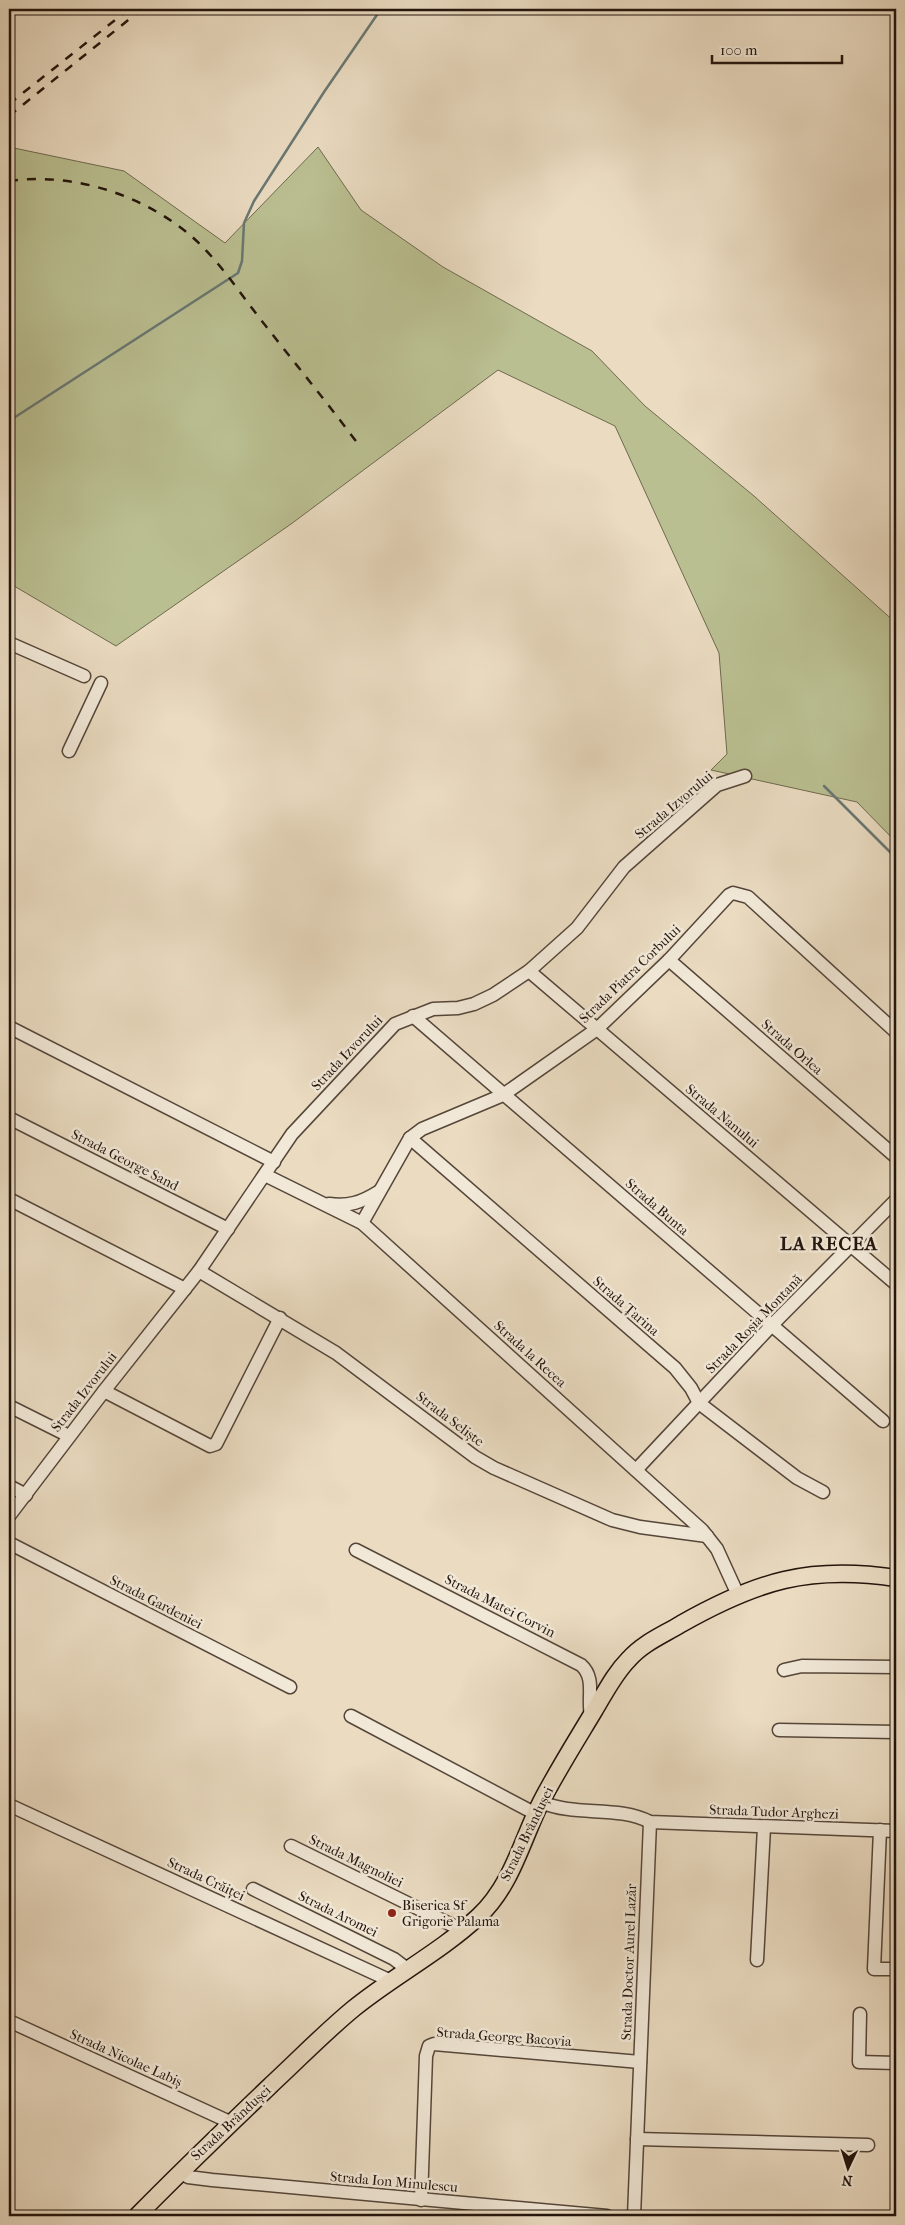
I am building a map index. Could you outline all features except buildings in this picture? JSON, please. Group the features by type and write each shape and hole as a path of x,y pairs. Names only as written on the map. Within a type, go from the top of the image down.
{"main road":[{"name":"Strada Brândușei","path":"137,2216 180,2172 334,2026 391,1980 479,1916 500,1891 515,1864 539,1808 591,1716 617,1673 639,1650 692,1618 738,1595 789,1578 816,1573 872,1574 896,1578"}],"street":[{"path":"9,643 84,676"},
{"path":"69,751 101,683"},
{"name":"Strada Izvorului","path":"9,1516 69,1436 199,1271 292,1134 395,1024 433,1010 458,1008 474,1004 529,971 577,928 631,861 717,786 744,776"},
{"name":"Strada Piatra Corbului","path":"362,1223 410,1138 422,1128 503,1095 597,1029 669,960 729,895 734,893 740,893 748,897 896,1032"},
{"name":"Strada Orlea","path":"669,960 896,1157"},
{"name":"Strada Nanului","path":"529,971 896,1284"},
{"name":"Strada Bunta","path":"413,1016 883,1421"},
{"path":"9,1027 274,1162"},
{"name":"Strada George Sand","path":"9,1118 228,1229"},
{"name":"Strada Țarina","path":"410,1138 675,1368 691,1388 699,1403 797,1478 822,1492"},
{"name":"Strada la Recea","path":"265,1175 362,1223 707,1536 717,1549 738,1595"},
{"path":"323,1204 353,1204 364,1201 380,1190"},
{"path":"9,1199 185,1289"},
{"name":"Strada Roșia Montană","path":"636,1470 772,1325 896,1200"},
{"name":"Strada Seliște","path":"199,1271 336,1353 475,1457 494,1468 612,1520 640,1527 707,1536"},
{"path":"104,1391 210,1446 216,1444 280,1318"},
{"path":"9,1406 69,1436"},
{"path":"9,1486 26,1495"},
{"name":"Strada Gardeniei","path":"9,1543 290,1687"},
{"name":"Strada Matei Corvin","path":"356,1550 581,1665 588,1670 590,1678 589,1707 591,1716"},
{"path":"784,1670 802,1666 896,1667"},
{"path":"351,1716 539,1808 636,1815 650,1822"},
{"path":"779,1730 896,1732"},
{"name":"Strada Crăiței","path":"9,1805 391,1980"},
{"name":"Strada Tudor Arghezi","path":"650,1822 896,1831"},
{"name":"Strada Doctor Aurel Lazăr","path":"634,2216 650,1822"},
{"path":"757,1960 764,1827"},
{"path":"880,1830 874,1969 896,1969"},
{"name":"Strada Magnoliei","path":"291,1846 462,1930"},
{"name":"Strada Aromei","path":"253,1889 394,1958 407,1969"},
{"path":"860,2014 859,2062 896,2063"},
{"name":"Strada Nicolae Labiș","path":"9,2021 232,2123"},
{"name":"Strada George Bacovia","path":"421,2200 426,2056 430,2046 434,2044 640,2062"},
{"path":"637,2139 868,2145"},
{"name":"Strada Ion Minulescu","path":"180,2172 188,2177 212,2180 607,2216"}],"green space":[{"path":"9,147 124,171 225,243 318,147 361,210 443,267 592,351 645,406 754,496 896,623 896,842 857,802 711,770 727,754 719,653 615,426 498,370 291,524 116,646 9,583"}],"waterway":[{"path":"9,421 238,273 242,261 244,223 254,201 324,92 381,9"},
{"path":"824,786 896,858"}],"railway":[{"path":"9,104 129,9"},
{"path":"9,116 142,9"},
{"path":"9,181 57,180 105,189 150,208 190,235 220,267 361,448"}],"place":[{"name":"Biserica Sf Grigorie Palama","path":"392,1913"}],"district":[{"name":"LA RECEA","path":"829,1244"}]}
